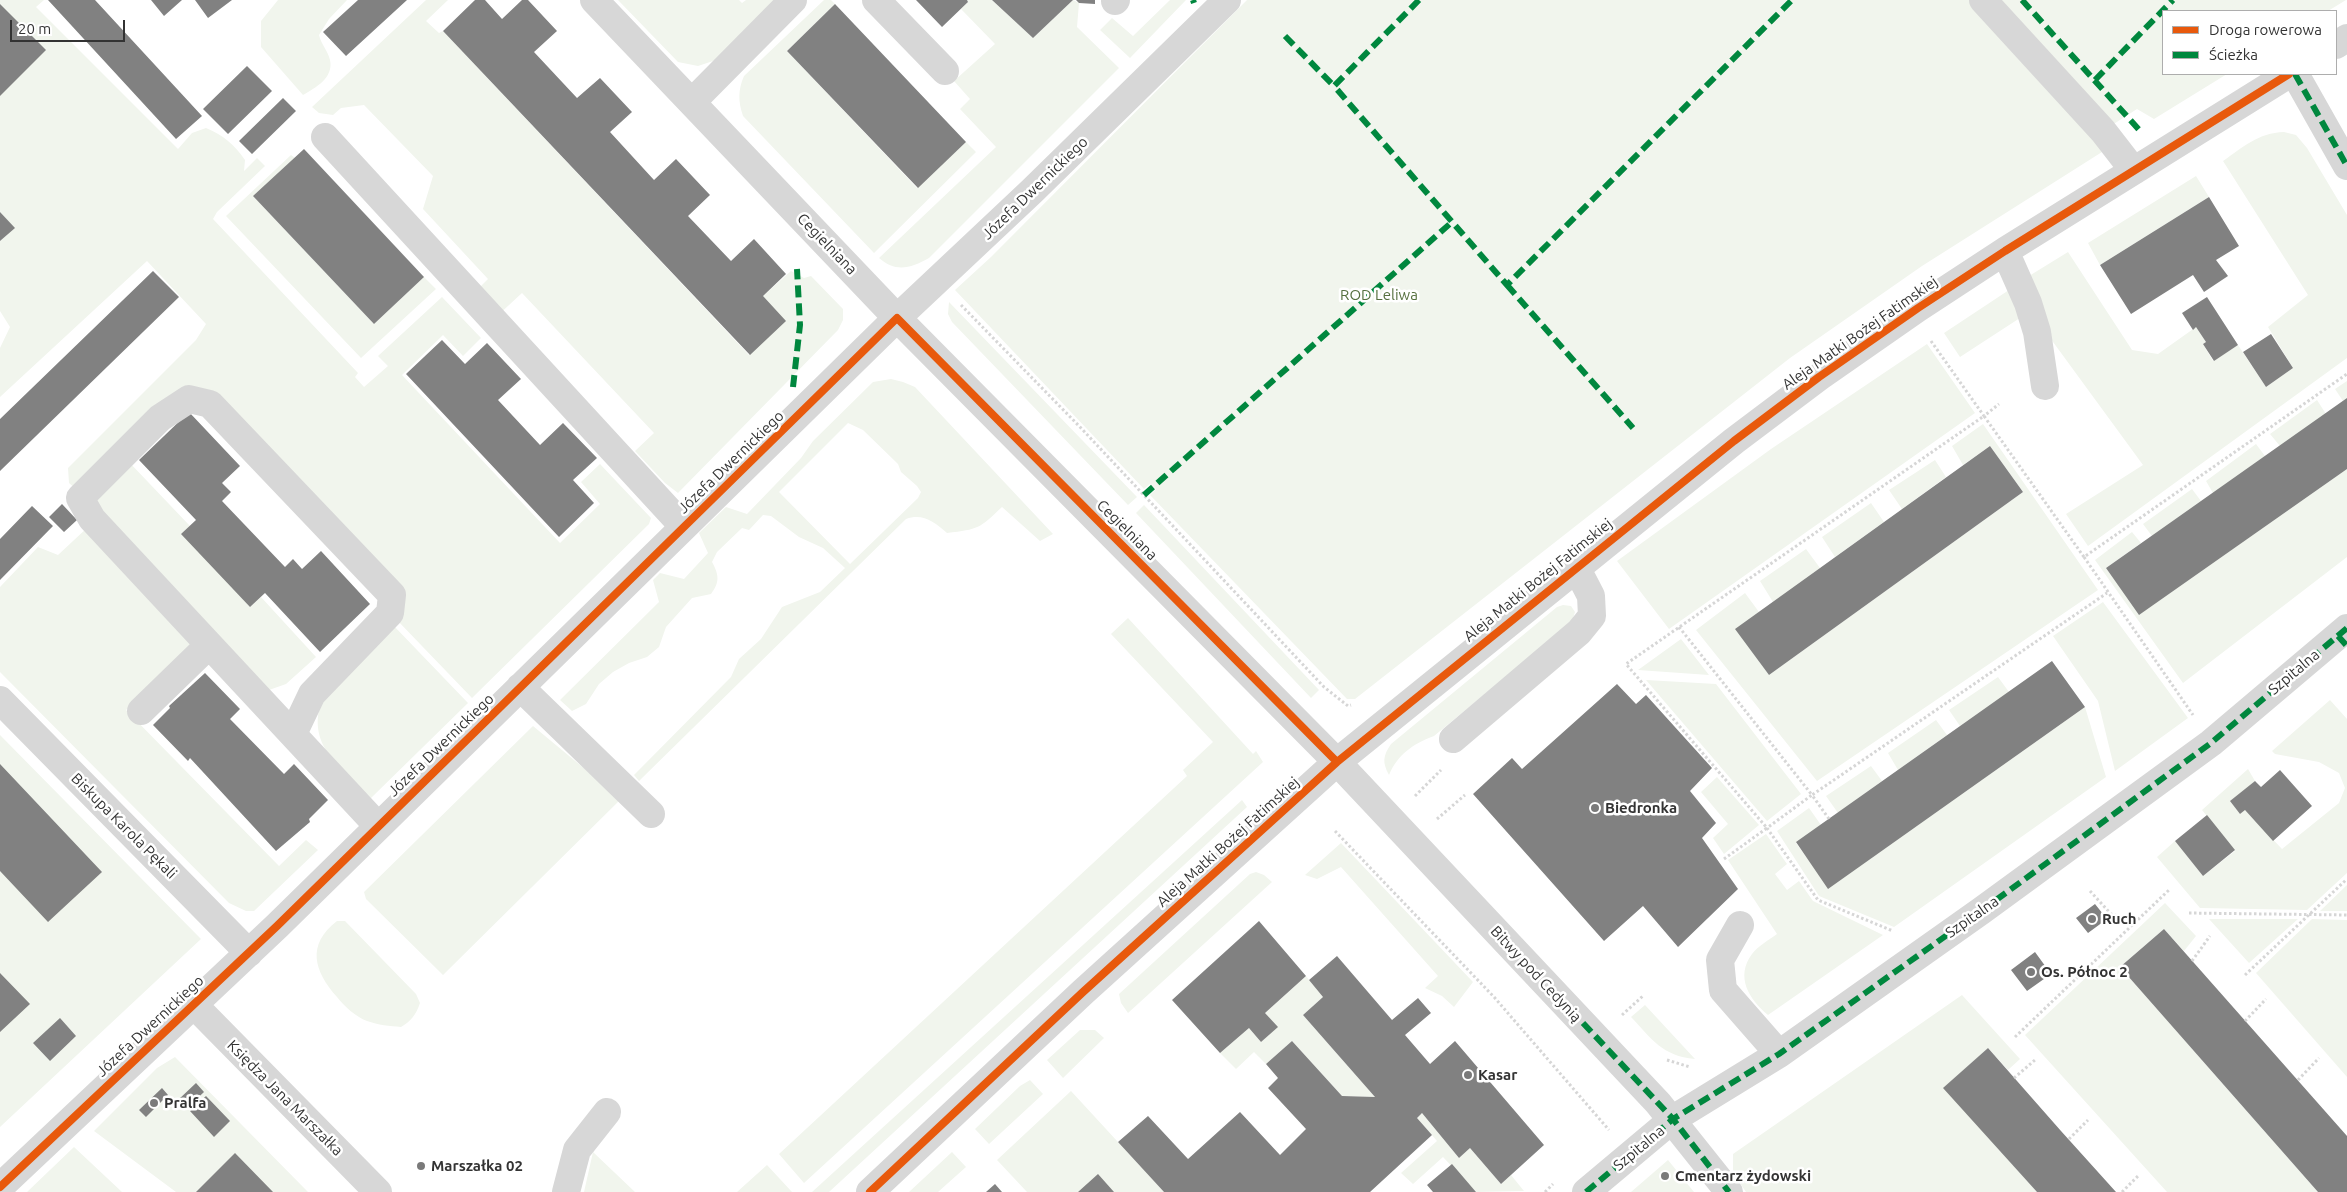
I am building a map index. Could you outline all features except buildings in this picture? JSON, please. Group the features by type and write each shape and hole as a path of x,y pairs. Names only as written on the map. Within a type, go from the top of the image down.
{"street":[{"name":"Cegielniana","path":"594,0 897,318 1337,762"},
{"path":"692,102 794,0"},
{"path":"876,0 945,70"},
{"name":"Józefa Dwernickiego","path":"0,1187 192,1004 249,953 897,318 938,281 1227,0"},
{"path":"1983,0 2103,131 2134,171"},
{"name":"Aleja Matki Bożej Fatimskiej","path":"870,1192 1083,992 1337,762 1734,441 1819,377 2005,251 2287,75"},
{"path":"2296,75 2347,166"},
{"path":"325,137 684,527"},
{"path":"2005,251 2028,304 2037,332 2045,386"},
{"path":"292,734 312,694 390,613 392,595 210,404 189,399 160,418 80,498 92,519 209,645 292,734 378,826"},
{"path":"1453,739 1580,632 1592,616 1591,596 1576,567"},
{"name":"Szpitalna","path":"1586,1192 1673,1119 1779,1054 1981,911 2211,743 2344,637"},
{"path":"141,711 209,645"},
{"path":"520,687 651,814"},
{"name":"Biskupa Karola Pękali","path":"0,700 249,953"},
{"name":"Bitwy pod Cedynią","path":"1337,762 1673,1119 1729,1192"},
{"path":"1740,925 1720,960 1723,990 1779,1054"},
{"name":"Księdza Jana Marszałka","path":"192,1004 378,1192"},
{"path":"566,1192 577,1150 608,1112"}],"path":[{"path":"938,281 1080,427 1324,688 1348,706 1356,704"},
{"path":"1928,336 2196,720"},
{"path":"2084,557 2347,374"},
{"path":"1894,931 1818,900 1767,828 1626,664 1999,404"},
{"path":"1724,859 1812,795 2107,593"},
{"path":"1680,627 1829,819"},
{"path":"1411,800 1442,770"},
{"path":"1432,824 1465,795"},
{"path":"1334,831 1494,997 1611,1132 1616,1124"},
{"path":"2245,975 2347,879"},
{"path":"2015,1037 2169,890"},
{"path":"2090,892 2111,914 2136,922"},
{"path":"2189,913 2347,915"},
{"path":"2192,961 2210,936"},
{"path":"1613,1055 1639,1035 1621,1016 1644,995"},
{"path":"2245,1021 2266,999"},
{"path":"1660,1058 1685,1067 1694,1067"},
{"path":"2298,1080 2319,1058"},
{"path":"2014,1078 2035,1060"},
{"path":"2069,1139 2088,1120"},
{"path":"2122,1192 2138,1176"},
{"path":"1545,1192 1560,1179"}],"green space":[{"path":"0,0 44,0 36,7 178,149 192,133 206,128 223,137 237,149 245,160 244,171 257,158 265,166 217,212 213,219 358,373 355,377 364,387 388,366 378,356 442,297 481,338 463,356 443,335 402,375 560,543 600,504 581,482 600,464 651,518 649,524 472,698 396,619 210,393 77,490 69,483 68,468 196,340 206,324 147,261 0,397 0,348 10,327 0,311 0,241 14,228 0,212"},
{"path":"278,0 347,0 329,19 319,35 330,60 329,72 322,82 303,95 261,47 261,21"},
{"path":"426,0 448,0 426,21 439,33 443,31 749,355 763,296 791,271 804,278 811,276 843,309 843,320 838,330 678,493 665,483 635,451 654,433 522,293 495,318 472,295 488,279 423,209 433,176 364,105 341,108 333,115 319,113 312,107"},
{"path":"618,0 739,0 742,3 746,0 784,0 719,59 698,66 678,62"},
{"path":"824,0 831,0 835,4 787,51 917,188 966,142 976,152 874,253 743,116 740,105 739,96 744,76"},
{"path":"967,0 992,0 1033,38 1073,0 1079,3 1077,27 1119,68 929,258 910,266 891,266 879,258 996,147 960,109 970,99 954,81 995,44 961,9 968,2"},
{"path":"1170,0 1186,0 1130,58 1100,30 1112,18 1133,36"},
{"name":"ROD Leliwa","path":"1247,0 2346,0 2330,10 2162,10 2162,75 2225,75 2154,119 2137,109 2092,138 2102,152 1922,266 1790,358 1355,699 1347,699 1150,495 1156,489 1150,484 1144,489 955,290 991,257"},
{"path":"2284,132 2296,135 2307,148 2347,215 2347,358 2088,546 2066,514 2143,465 2045,331 2029,276 2068,252 2132,350 2158,354 2196,327 2206,342 2203,344 2213,361 2238,345 2266,387 2293,368 2268,327 2308,295 2223,161 2259,138"},
{"path":"291,155 295,158 254,197 374,324 424,277 436,289 361,358 226,216"},
{"path":"2196,176 2209,197 2100,265 2088,243"},
{"path":"2012,288 2023,316 1960,357 1944,333"},
{"path":"949,302 1137,497 1128,505 952,322 948,314"},
{"path":"1927,344 1975,413 1669,629 1617,561 1771,449"},
{"path":"891,379 915,387 1053,534 1040,541 1002,507 978,527 947,533 933,522 923,518 912,517 906,519 639,781 634,775 731,677 739,659 761,639 782,607 820,592 845,568 823,548 799,537 771,516 763,515 749,530 742,528 717,552 712,562 718,578 714,590 711,594 692,598 666,627 659,647 647,657 629,663 613,672 599,684 586,704 572,711 560,700 659,602 653,580 660,573 684,579 708,553 699,533 726,507 747,514 801,458 813,441 873,382","holes":["848,423 863,430 898,464 901,472 921,492 918,498 850,564 779,492"]},
{"path":"2347,381 2347,398 2343,401 2335,389"},
{"path":"2317,400 2326,414 2280,446 2270,434"},
{"path":"1983,424 2098,590 1817,781 1696,630 1745,593 1759,612 1736,629 1769,675 2023,492 1990,446 1963,465 1952,446"},
{"path":"2256,444 2265,456 2213,493 2206,481"},
{"path":"1935,460 1946,477 1902,509 1889,490"},
{"path":"128,461 190,526 250,607 261,597 316,657 286,684 269,690 95,512 95,494"},
{"path":"2347,469 2347,557 2183,683 2095,560 2132,532 2141,543 2106,568 2140,614"},
{"path":"2192,489 2201,501 2152,536 2143,524"},
{"path":"1871,503 1884,522 1835,557 1822,537"},
{"path":"1144,505 1319,690 1311,698 1136,513"},
{"path":"88,527 195,646 126,710 279,866 306,840 318,850 254,911 246,911 229,903 0,672 0,587 38,547 58,555"},
{"path":"1806,549 1820,568 1773,602 1760,581"},
{"path":"2103,602 2188,718 2115,771 2098,701 2053,636"},
{"path":"1563,605 1571,606 1575,612 1572,622 1434,736 1407,751 1397,761 1389,775 1384,759 1391,744 1557,607"},
{"path":"1128,618 1253,754 1256,751 1263,762 804,1183 779,1154 1187,776 1183,770 1213,742 1111,634"},
{"path":"393,625 468,703 371,798 328,754 318,728 318,713 323,696"},
{"path":"1681,639 1709,675 1638,670"},
{"path":"1998,677 2009,692 1960,726 1949,710"},
{"path":"1646,680 1716,684 1801,794 1767,821"},
{"path":"2330,700 2347,719 2347,873 2307,910 2200,908 2157,857 2175,841 2203,876 2235,851 2202,810 2248,769 2255,781 2231,801 2240,814 2245,810 2282,849 2339,803 2345,788 2339,773 2319,762 2275,754 2272,751"},
{"path":"2085,707 2106,777 1894,927 1819,896 1777,831 1809,808 1821,825 1796,843 1829,888"},
{"path":"1936,720 1947,735 1898,770 1888,753"},
{"path":"533,726 621,799 443,975 366,899 364,892"},
{"path":"0,735 201,939 0,1127"},
{"path":"1871,766 1882,781 1838,813 1826,796"},
{"path":"1717,777 1759,825 1724,854 1713,838 1728,824 1701,792"},
{"path":"1242,800 1247,807 829,1192 812,1192"},
{"path":"1766,834 1787,864 1775,874 1787,890 1799,881 1813,901 1883,935 1768,1015 1750,995 1746,987 1745,971 1754,951 1777,934 1728,860"},
{"path":"1341,843 1473,982 1454,1007 1442,996 1425,988 1438,976 1341,867 1317,879 1305,875"},
{"path":"1256,872 1264,875 1272,882 1128,1013 1121,1003 1119,994 1250,874"},
{"path":"2347,885 2347,911 2320,911"},
{"path":"2165,903 2196,936 2184,951 2164,929 2120,967 2318,1192 2167,1192 2025,1035"},
{"path":"2209,919 2298,919 2249,963"},
{"path":"2312,919 2347,920 2347,1077 2256,973"},
{"path":"337,921 345,921 416,994 420,1003 417,1011 401,1027 375,1023 359,1017 350,1011 323,978 319,968 317,949 327,930"},
{"path":"1306,976 1323,997 1303,1015 1375,1097 1342,1096 1292,1041 1266,1064 1254,1052 1236,1069 1220,1053 1249,1028 1261,1042 1277,1027 1265,1013"},
{"path":"1962,995 2020,1059 2008,1070 1988,1048 1944,1088 2037,1192 1746,1192 1733,1173 1733,1154"},
{"path":"1645,1005 1695,1059 1674,1054 1658,1045 1631,1017"},
{"path":"1080,1030 1095,1030 1104,1038 1063,1078 1047,1060"},
{"path":"175,1057 308,1192 176,1192 94,1131 157,1068"},
{"path":"1030,1080 1043,1094 989,1144 975,1129 1020,1086"},
{"path":"1071,1091 1164,1192 1027,1192 997,1160"},
{"path":"1422,1113 1459,1158 1470,1148 1501,1184 1511,1175 1524,1191 1476,1192 1443,1157 1413,1184 1401,1173 1437,1141 1417,1118"},
{"path":"74,1147 122,1192 27,1192"},
{"path":"593,1152 635,1192 584,1192"},
{"path":"952,1152 966,1167 938,1192 909,1192"},
{"name":"Cmentarz żydowski","path":"1668,1160 1694,1192 1631,1192"},
{"path":"767,1165 792,1192 737,1192"}],"marked path":[{"path":"1419,0 1334,86 1507,285 1792,0"},
{"path":"2022,0 2142,133"},
{"path":"2163,10 2173,0"},
{"path":"2095,80 2162,11"},
{"path":"1285,36 1334,86"},
{"path":"2296,75 2347,166"},
{"path":"1144,495 1452,222"},
{"path":"793,387 800,325 797,269"},
{"path":"1507,285 1633,428"},
{"path":"1586,1192 1673,1119 1779,1054 1981,911 2211,743 2347,628"},
{"path":"2338,636 2347,646"},
{"path":"1583,1023 1673,1119 1729,1192"}],"cycle path":[{"path":"870,1192 1083,992 1337,762 1734,441 1819,377 1918,308 2005,251 2287,75"},
{"path":"0,1187 277,926 897,318 1337,762"}],"place":[{"name":"Biedronka","path":"1595,808"},
{"name":"Ruch","path":"2092,919"},
{"name":"Os. Północ 2","path":"2031,972"},
{"name":"Kasar","path":"1468,1075"},
{"name":"Pralfa","path":"154,1103"},
{"name":"Marszałka 02","path":"421,1166"},
{"name":"Cmentarz żydowski","path":"1665,1176"}]}
